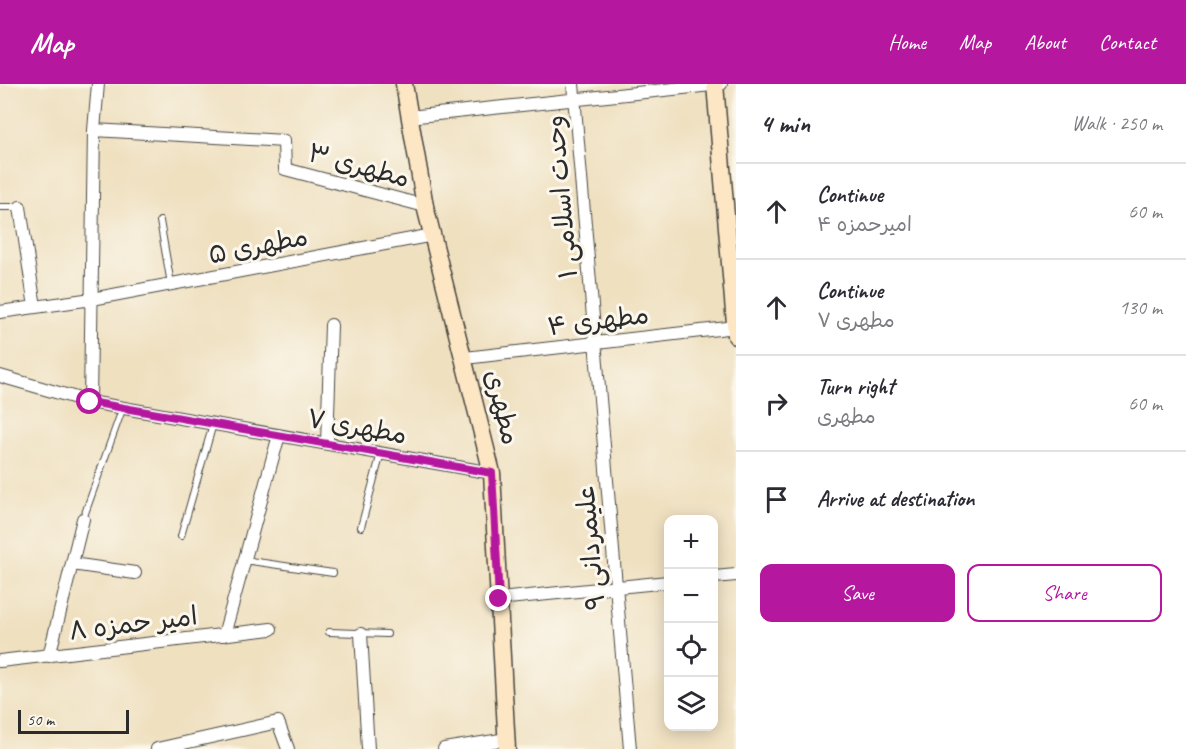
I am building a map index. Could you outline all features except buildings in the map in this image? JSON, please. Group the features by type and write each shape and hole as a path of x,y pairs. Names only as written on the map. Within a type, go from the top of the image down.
{"street":[{"path":"90,402 94,130 98,84"},
{"name":"مطهری","path":"404,84 425,206 465,358 492,473 507,744"},
{"name":"وحدت اسلامی ۱","path":"573,84 596,342"},
{"path":"409,117 717,84 736,336"},
{"name":"مطهری ۳","path":"94,130 285,141 285,169 425,206"},
{"path":"20,207 35,307"},
{"name":"مطهری ۵","path":"0,312 92,299 432,235"},
{"path":"327,444 331,325"},
{"name":"مطهری ۴","path":"465,358 736,327"},
{"name":"علیمردانی ۹","path":"596,342 630,749"},
{"name":"مطهری ۷","path":"0,376 90,402 492,473"},
{"path":"224,635 279,435"},
{"path":"50,656 84,519"},
{"path":"72,564 135,573"},
{"path":"718,577 736,575"},
{"path":"499,599 664,582"},
{"name":"امیر حمزه ۸","path":"0,662 271,629"},
{"path":"361,634 368,749"},
{"path":"157,749 278,722 288,749"},
{"path":"444,749 507,744"}],"lane":[{"path":"0,207 20,207"},
{"path":"160,221 171,284"},
{"path":"84,519 123,407"},
{"path":"181,536 213,423"},
{"path":"361,527 381,453"},
{"path":"244,560 333,573"},
{"path":"329,632 387,634"}],"route":[{"path":"90,402 492,473 499,599"}]}
